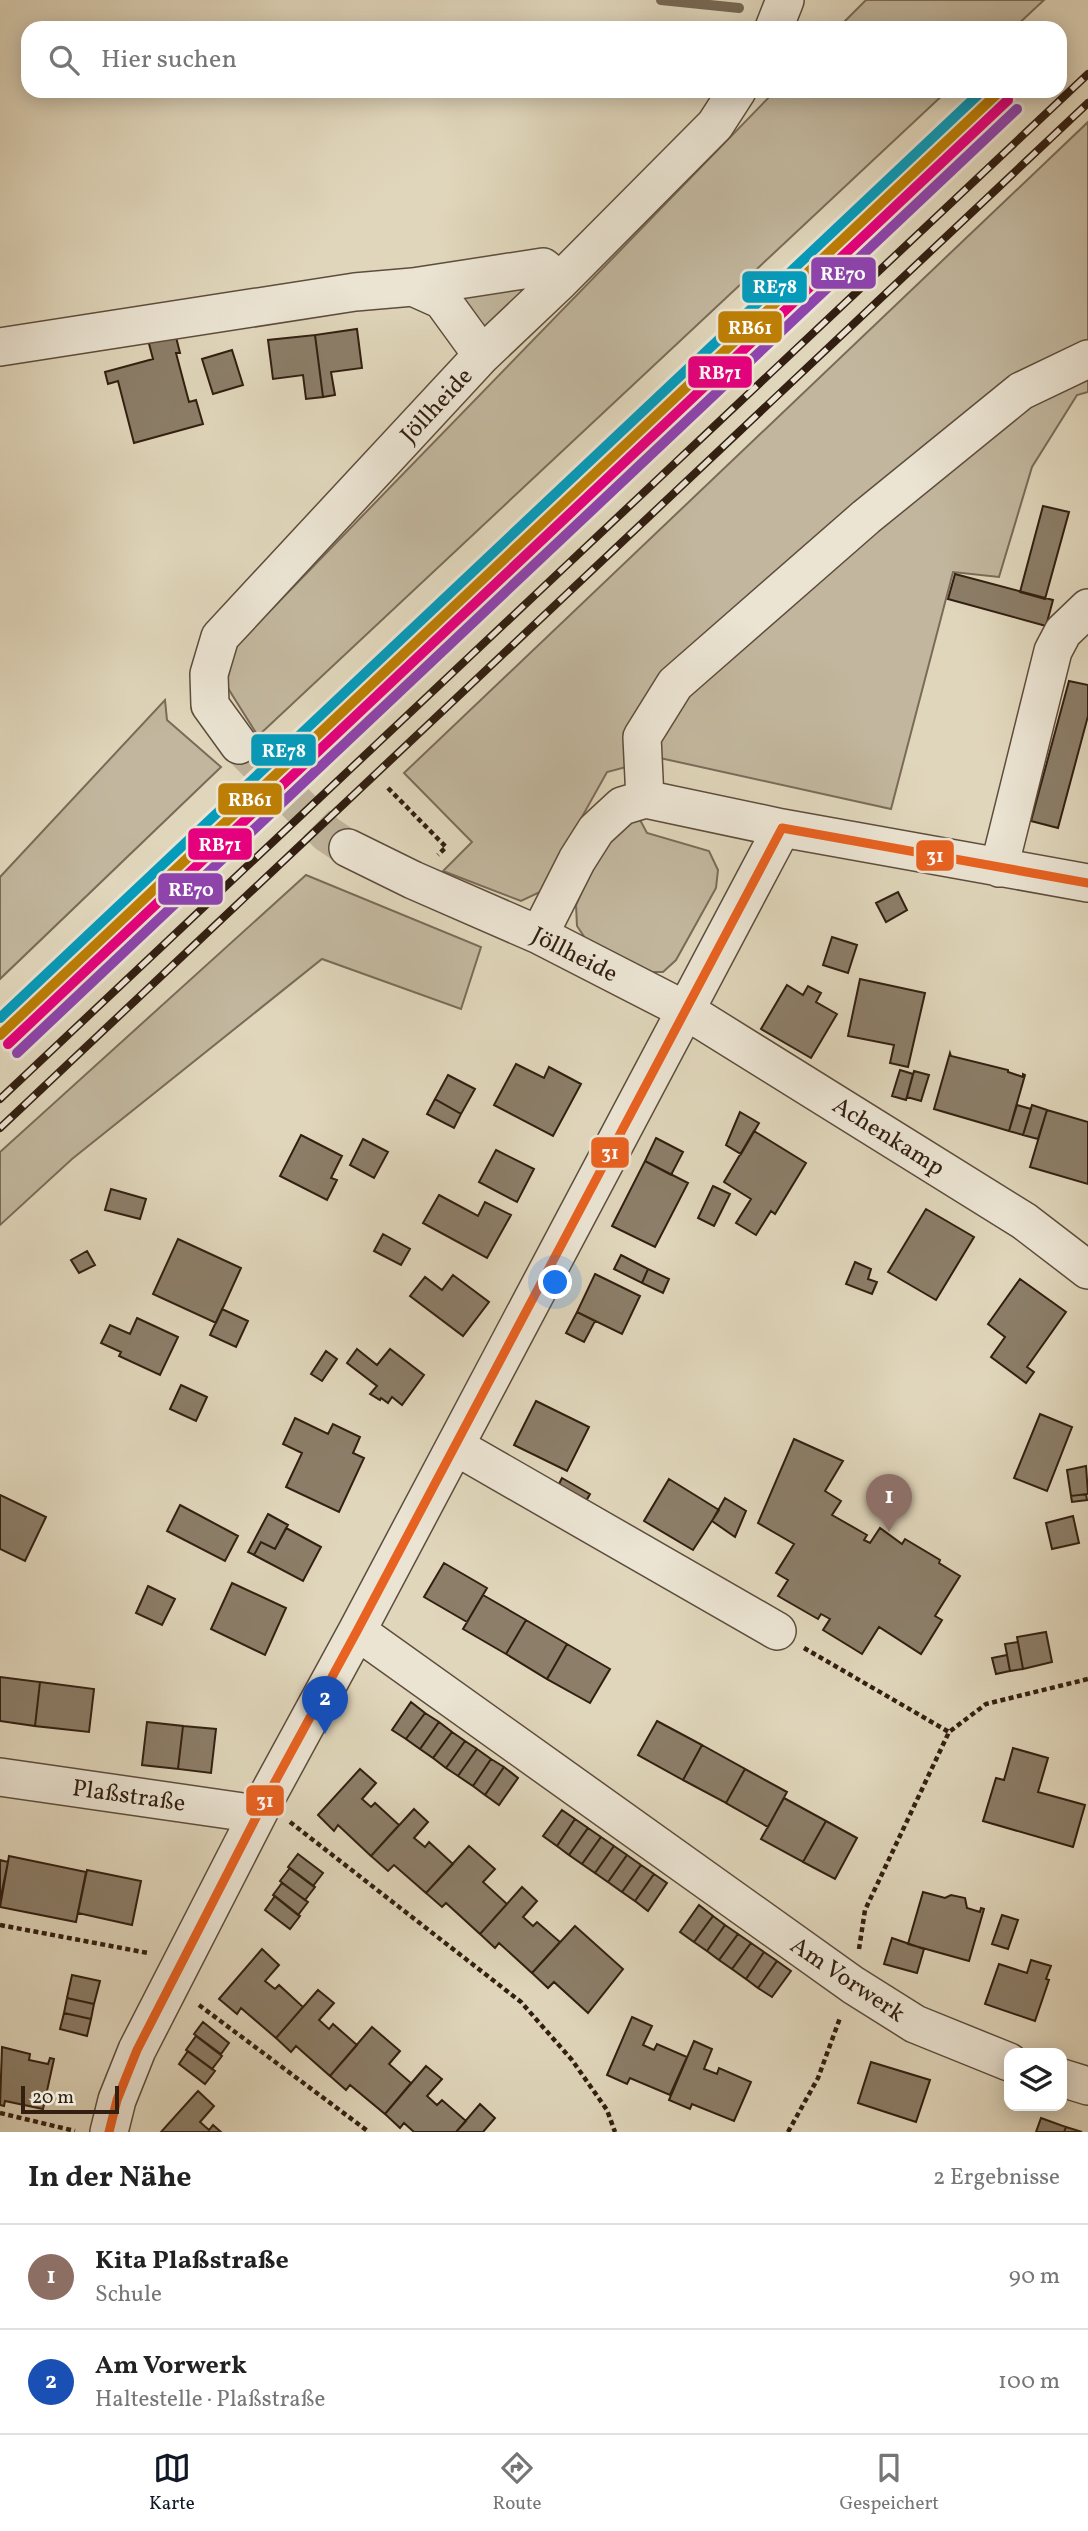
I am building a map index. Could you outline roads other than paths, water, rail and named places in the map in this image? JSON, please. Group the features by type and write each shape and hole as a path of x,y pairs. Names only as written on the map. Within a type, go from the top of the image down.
{"street":[{"path":"777,21 785,0"},
{"name":"Jöllheide","path":"239,745 210,705 209,674 220,637 482,355 560,281 715,125 732,98"},
{"path":"0,347 355,292 413,287 543,267 560,281"},
{"path":"413,287 442,300 482,355"},
{"path":"645,799 642,737 675,684 866,517 1021,391 1088,359"},
{"path":"999,867 1053,652 1063,632 1088,608"},
{"path":"539,935 577,860 596,830 622,806 645,799 782,828 1088,883"},
{"path":"109,2132 117,2100 137,2050 260,1808 782,828"},
{"name":"Jöllheide","path":"348,848 413,880 539,935 685,1010"},
{"name":"Achenkamp","path":"685,1010 1024,1221 1088,1270"},
{"path":"455,1446 776,1631"},
{"name":"Am Vorwerk","path":"356,1631 853,1984 915,2024 1004,2060"},
{"name":"Plaßstraße","path":"0,1777 260,1808"},
{"path":"1067,2080 1088,2086"}],"waterway":[{"path":"661,0 739,8"}],"tunnel":[{"path":"239,745 327,834 348,848"}],"railway":[{"path":"1067,94 1088,74"},
{"path":"0,1099 1063,98"},
{"path":"0,1128 1088,103"}],"place":[{"name":"Kita Plaßstraße","path":"889,1532"},
{"name":"Am Vorwerk","path":"325,1734"}]}
